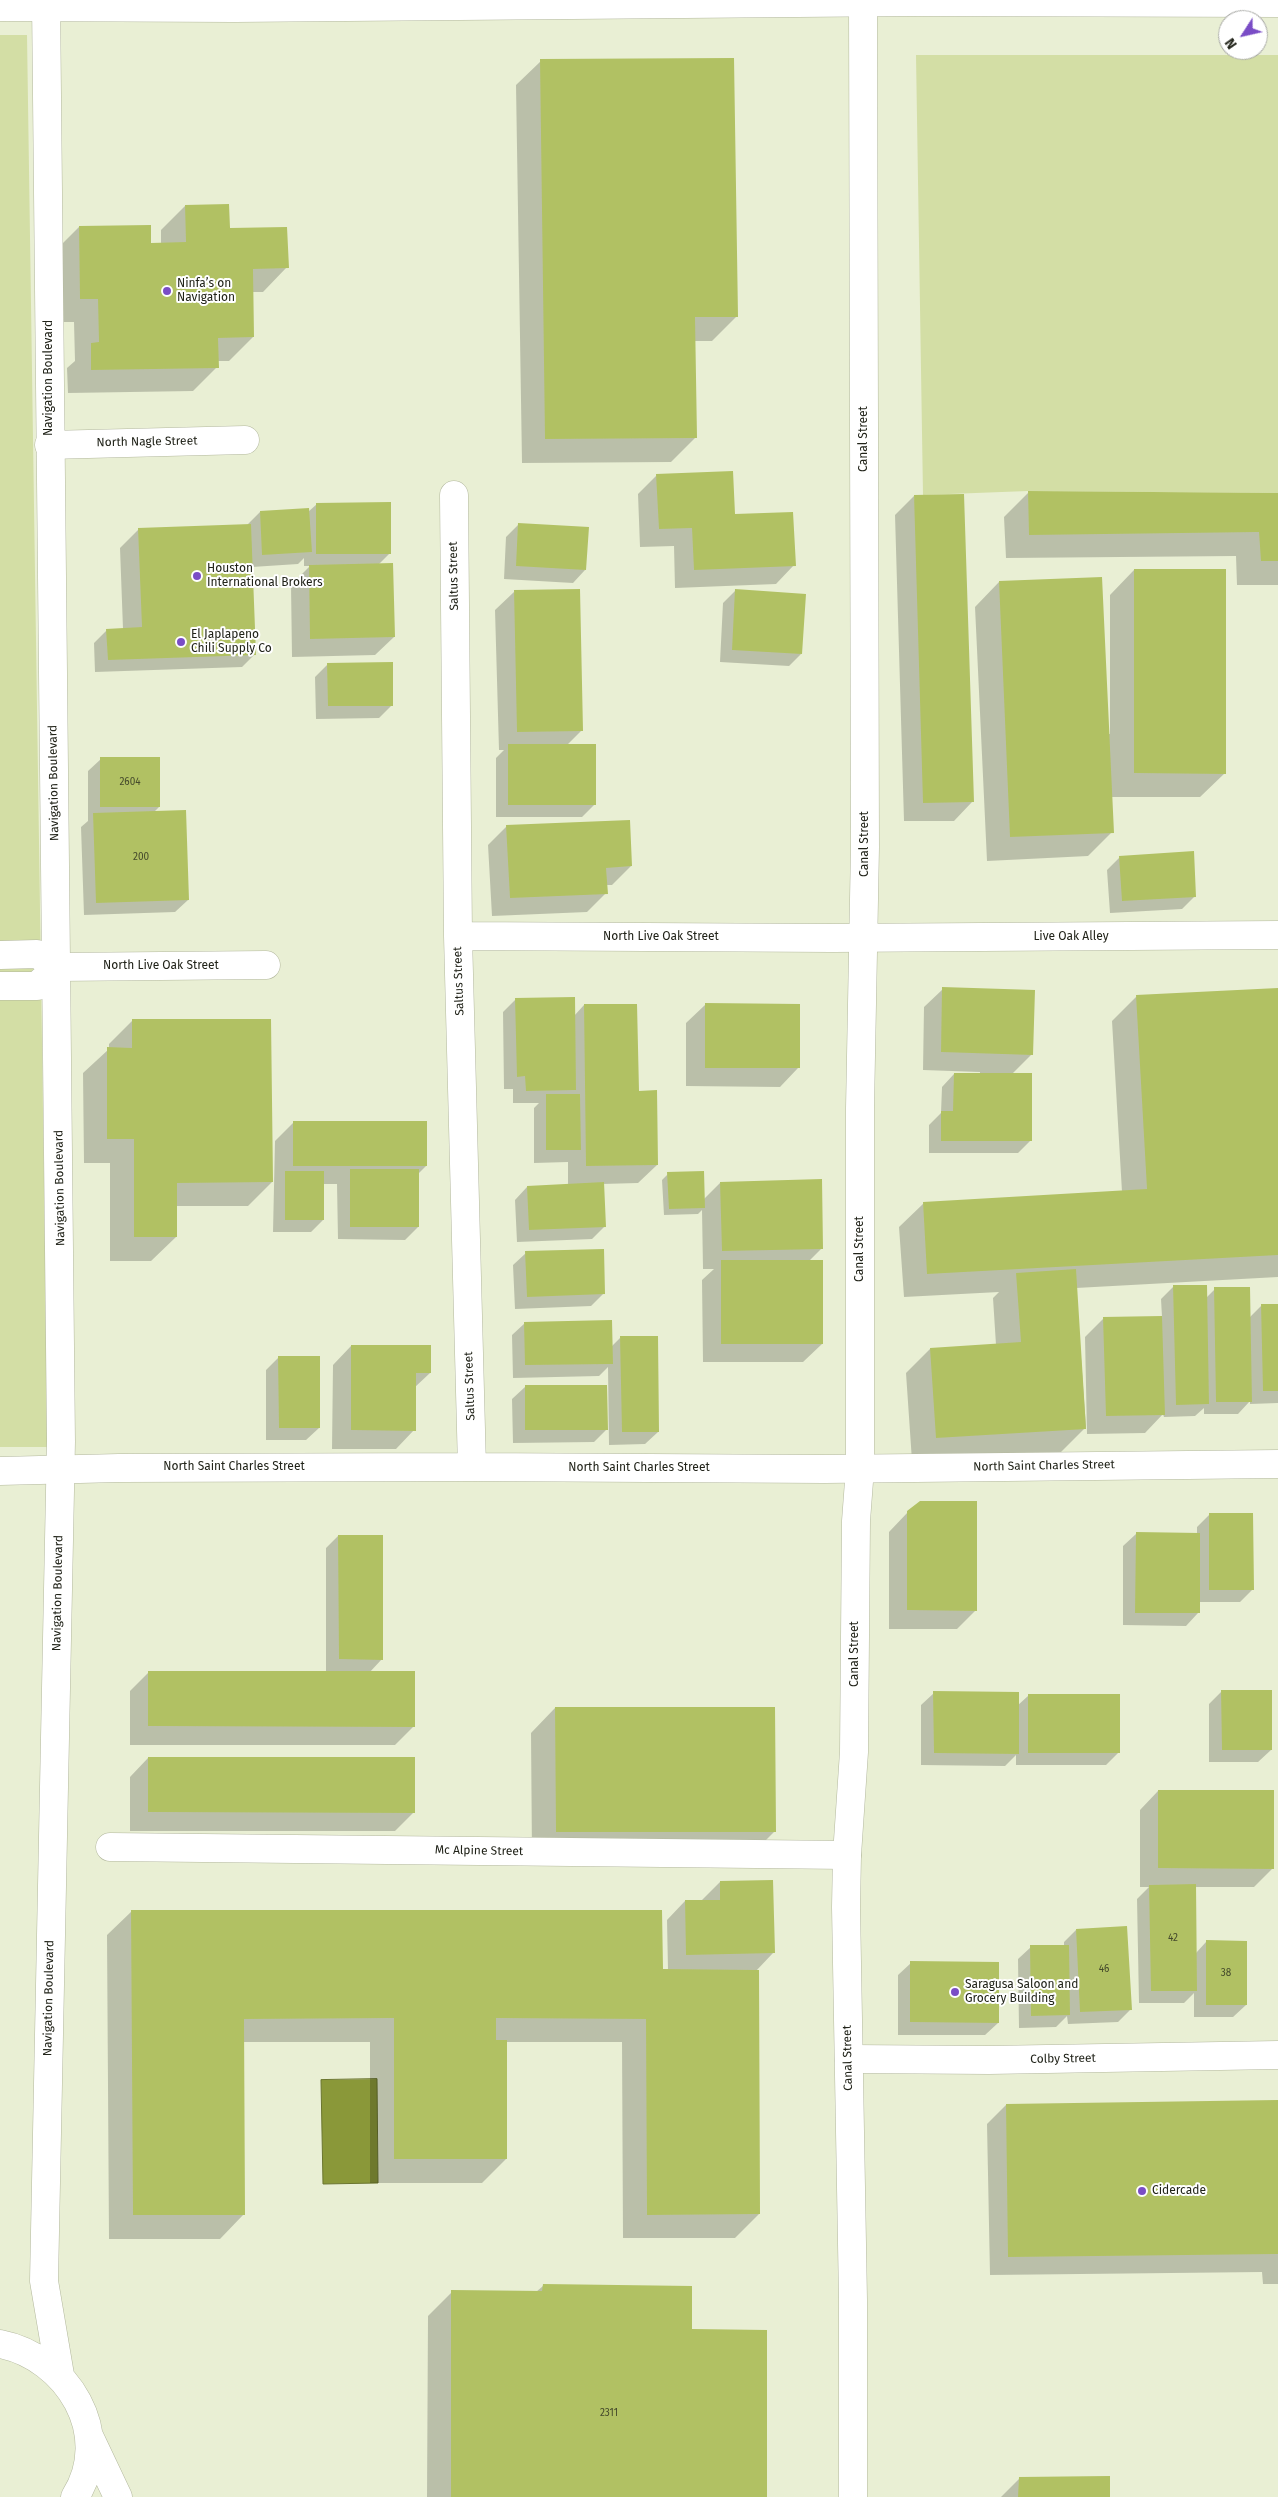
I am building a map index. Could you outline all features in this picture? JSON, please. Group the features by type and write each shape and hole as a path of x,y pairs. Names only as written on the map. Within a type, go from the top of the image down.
{"street":[{"path":"0,7 46,3 244,8 863,1 1278,3"},
{"name":"Canal Street","path":"853,2497 847,1855 854,1760 856,1521 860,1468 860,1108 864,938 863,1"},
{"name":"Navigation Boulevard","path":"46,3 49,445 57,967 61,1471 44,2281 60,2374"},
{"name":"North Nagle Street","path":"49,445 245,440"},
{"name":"Saltus Street","path":"454,495 458,936 472,1467"},
{"name":"Live Oak Alley","path":"864,938 1278,935"},
{"name":"North Live Oak Street","path":"458,936 864,938"},
{"path":"0,955 37,954 57,967 37,986 0,986"},
{"name":"North Live Oak Street","path":"57,967 266,965"},
{"name":"North Saint Charles Street","path":"0,1472 103,1468 860,1468 1278,1464"},
{"name":"Mc Alpine Street","path":"110,1847 847,1855"},
{"name":"Colby Street","path":"849,2059 970,2061 1278,2055"},
{"path":"0,2344 17,2348 40,2359 60,2374 74,2392 83,2412 88,2435 88,2463 75,2497"},
{"path":"88,2435 118,2497"}],"shaded area":[{"path":"0,35 27,35 48,1447 0,1447"},
{"path":"916,55 1218,55 1218,60 1268,60 1268,55 1278,55 1278,493 1028,491 923,495"},
{"path":"377,2079 378,2183 323,2184 321,2080"}],"building":[{"path":"734,58 738,317 695,317 697,438 545,439 540,59"},
{"name":"Ninfa’s on Navigation","path":"229,204 230,228 287,227 289,268 253,269 254,337 218,338 219,368 91,370 91,343 99,342 98,299 80,299 79,226 151,225 151,243 186,242 185,205"},
{"path":"733,471 735,514 793,512 796,566 694,570 692,528 659,529 656,474"},
{"path":"1028,491 1278,493 1278,561 1261,561 1259,532 1029,535"},
{"path":"964,494 974,802 923,803 914,495"},
{"path":"391,502 391,554 316,554 316,503"},
{"path":"309,508 312,552 262,555 260,511"},
{"path":"518,523 589,527 586,570 516,566"},
{"name":"Houston International Brokers","path":"251,524 256,655 108,660 106,629 142,627 138,528"},
{"path":"393,563 395,637 310,639 309,565"},
{"path":"1134,569 1226,569 1226,774 1134,773"},
{"path":"1102,577 1114,833 1010,837 999,581"},
{"path":"580,589 583,731 517,732 514,590"},
{"path":"735,589 806,594 802,654 732,650"},
{"path":"393,662 393,706 328,706 327,663"},
{"path":"508,744 596,744 596,805 508,805"},
{"path":"100,757 160,757 160,807 100,807"},
{"path":"186,810 189,900 96,903 93,813"},
{"path":"630,820 632,866 606,868 608,894 510,898 506,825"},
{"path":"1194,851 1196,897 1122,901 1119,856"},
{"path":"942,987 1035,990 1033,1055 941,1052"},
{"path":"1278,988 1278,1255 927,1274 923,1202 1147,1189 1136,995"},
{"path":"575,997 576,1090 526,1091 525,1076 517,1077 515,998"},
{"path":"705,1003 800,1004 800,1068 705,1068"},
{"path":"584,1004 637,1004 639,1091 657,1090 658,1165 586,1166"},
{"path":"132,1019 271,1019 273,1182 177,1183 177,1237 134,1237 134,1139 107,1139 107,1047 132,1048"},
{"path":"954,1073 1032,1073 1032,1141 941,1141 941,1111 953,1111"},
{"path":"546,1094 580,1094 581,1150 546,1150"},
{"path":"293,1121 427,1121 427,1166 293,1166"},
{"path":"350,1169 419,1169 419,1227 350,1227"},
{"path":"285,1171 324,1171 324,1220 285,1220"},
{"path":"704,1171 705,1208 669,1209 667,1172"},
{"path":"822,1179 823,1249 722,1251 720,1182"},
{"path":"604,1182 606,1227 529,1230 527,1186"},
{"path":"604,1249 605,1294 527,1297 525,1251"},
{"path":"721,1260 823,1260 823,1344 721,1344"},
{"path":"1076,1269 1086,1429 936,1438 930,1348 1021,1342 1016,1273"},
{"path":"1173,1285 1207,1285 1209,1404 1176,1405"},
{"path":"1214,1287 1250,1287 1252,1402 1216,1402"},
{"path":"1261,1304 1278,1304 1278,1391 1263,1391"},
{"path":"1162,1316 1165,1415 1106,1416 1103,1317"},
{"path":"612,1320 613,1364 525,1365 524,1322"},
{"path":"620,1336 658,1336 659,1432 622,1432"},
{"path":"351,1345 431,1345 431,1373 416,1373 416,1431 351,1430"},
{"path":"278,1356 320,1356 320,1428 279,1428"},
{"path":"525,1385 607,1385 608,1430 525,1430"},
{"path":"920,1501 977,1501 977,1611 907,1610 907,1511"},
{"path":"1209,1513 1253,1513 1254,1590 1209,1590"},
{"path":"1136,1532 1200,1533 1200,1613 1135,1613"},
{"path":"338,1535 383,1535 383,1660 339,1659"},
{"path":"148,1671 415,1671 415,1727 148,1726"},
{"path":"1221,1690 1272,1690 1272,1750 1222,1750"},
{"path":"933,1691 1019,1692 1019,1754 934,1753"},
{"path":"1028,1694 1120,1694 1120,1753 1028,1753"},
{"path":"555,1707 775,1707 776,1832 556,1832"},
{"path":"148,1757 415,1757 415,1813 148,1812"},
{"path":"1158,1790 1274,1790 1274,1869 1158,1868"},
{"path":"773,1880 775,1953 686,1955 685,1900 720,1900 720,1881"},
{"path":"1196,1884 1197,1991 1151,1991 1149,1885"},
{"path":"131,1910 662,1910 663,1969 759,1970 760,2214 647,2215 646,2019 496,2018 496,2040 507,2040 507,2159 394,2159 394,2018 244,2019 245,2215 133,2215"},
{"path":"1127,1926 1132,2010 1080,2012 1076,1929"},
{"path":"1206,1940 1247,1941 1247,2005 1206,2005"},
{"path":"1030,1945 1069,1945 1070,2015 1031,2016"},
{"name":"Saragusa Saloon and Grocery Building","path":"910,1961 999,1962 999,2023 910,2022"},
{"name":"Cidercade","path":"1278,2100 1278,2254 1008,2257 1006,2104"},
{"path":"543,2284 692,2286 692,2329 767,2330 767,2497 451,2497 451,2290 542,2291"},
{"path":"1110,2476 1110,2497 1018,2497 1019,2477"}],"place":[{"name":"Ninfa’s on Navigation","path":"167,291"},
{"name":"Houston International Brokers","path":"197,576"},
{"name":"El Japlapeno Chili Supply Co","path":"181,642"},
{"name":"Saragusa Saloon and Grocery Building","path":"955,1992"},
{"name":"Cidercade","path":"1142,2191"}]}
